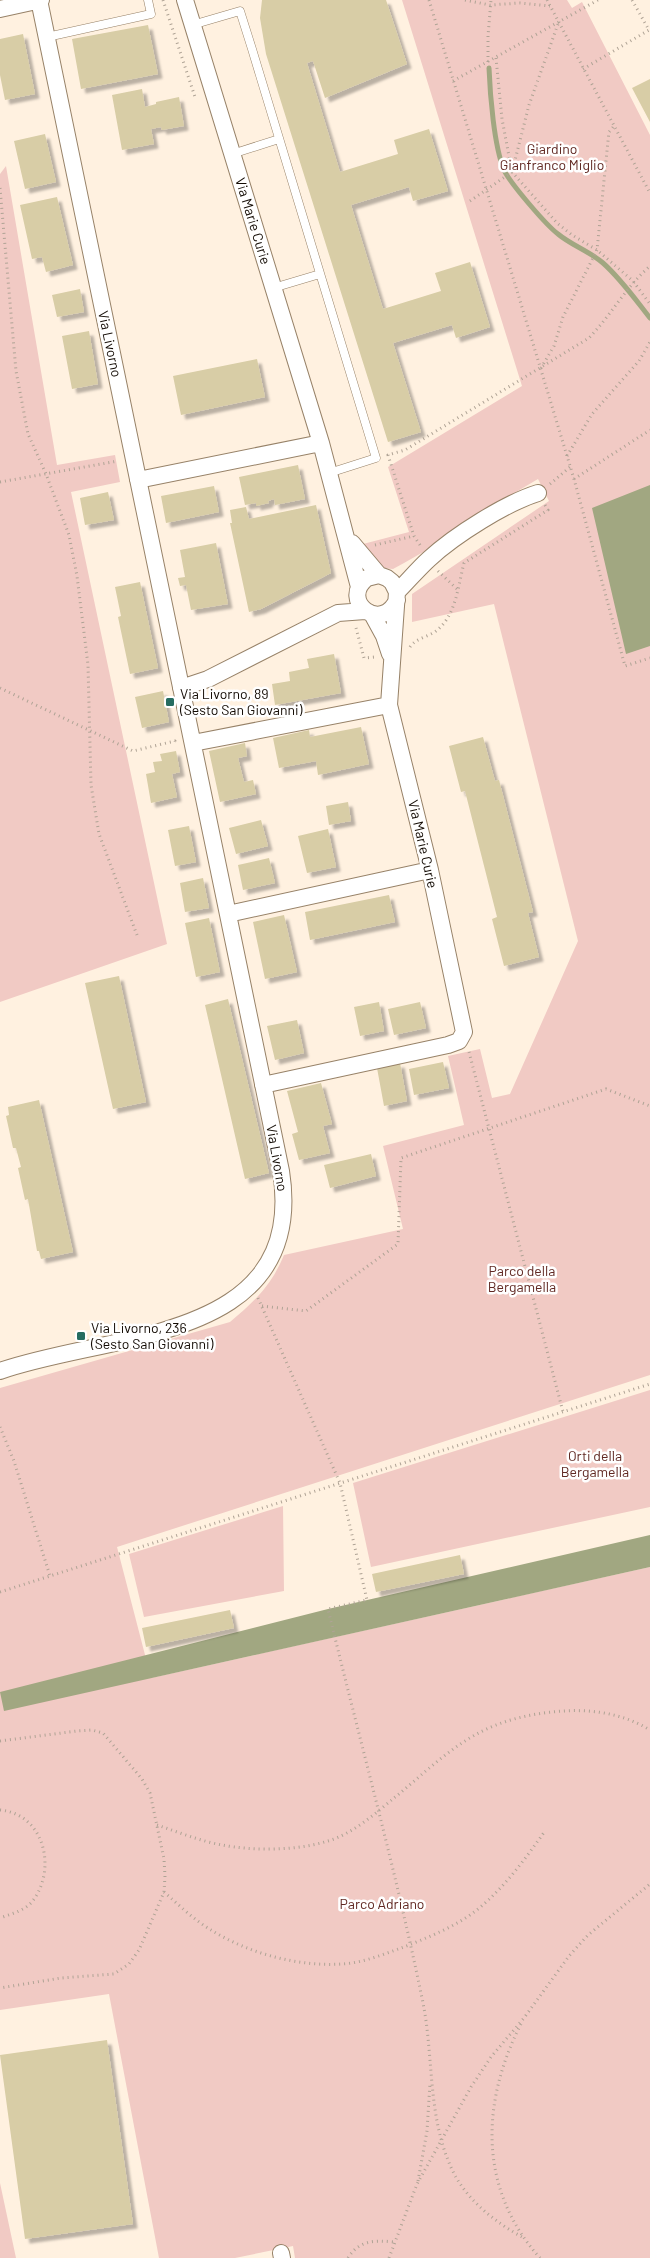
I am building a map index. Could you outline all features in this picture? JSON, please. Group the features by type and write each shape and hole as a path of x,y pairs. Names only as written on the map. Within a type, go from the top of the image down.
{"street":[{"name":"Via Livorno","path":"0,1371 181,1326 221,1309 252,1284 267,1265 280,1229 284,1202 281,1170 40,0"},
{"path":"0,9 40,0"},
{"name":"Via Marie Curie","path":"185,0 322,443 359,588"},
{"path":"138,480 322,443"},
{"path":"181,688 208,679 338,613 367,578 398,574 430,558 456,538 520,499 538,493"},
{"name":"Via Marie Curie","path":"346,535 381,576"},
{"path":"338,613 364,616 385,613 390,610 397,596 430,558"},
{"path":"381,576 392,582 397,596"},
{"path":"359,588 359,602 364,616"},
{"name":"Via Marie Curie","path":"397,596 391,656 389,705 430,870 464,1032"},
{"name":"Via Marie Curie","path":"364,616 384,636 391,656"},
{"path":"194,750 389,705"},
{"path":"228,914 430,870"},
{"path":"263,1085 448,1046 459,1040 464,1032"}],"lane":[{"path":"47,37 151,14 148,0"},
{"path":"192,25 240,10 376,458 329,473"},
{"path":"232,154 279,139"},
{"path":"273,288 320,274"}],"path":[{"path":"429,0 574,479 624,666 650,658"},
{"path":"465,0 490,5 520,3 550,6"},
{"path":"488,62 491,0"},
{"path":"547,0 558,24 650,193"},
{"path":"453,81 598,0"},
{"path":"583,69 650,30 632,0"},
{"path":"470,201 512,172 529,105 558,24"},
{"path":"496,58 502,119 512,172 558,223 572,235 597,250 633,281 650,304"},
{"path":"540,368 554,346 563,317 597,250 609,132 614,126"},
{"path":"0,189 16,371 28,434 46,474 69,535 78,576 88,665 90,785 99,834 137,935"},
{"path":"457,589 434,566 414,536 388,455 405,450 589,338 603,323 633,281 650,266"},
{"path":"567,456 592,414 639,361 650,342"},
{"path":"574,479 650,430"},
{"path":"0,482 134,458"},
{"path":"364,616 364,658 404,655 413,642 436,631 452,610 464,563 548,510 538,493 570,467"},
{"path":"367,547 414,536"},
{"path":"0,688 133,751 175,741 179,760 194,750"},
{"path":"464,1032 563,1412"},
{"path":"262,1306 306,1310 398,1244 401,1158 606,1089 650,1106"},
{"path":"252,1284 340,1483 367,1600 328,1609 411,1944 425,2009 434,2110 441,2139 450,2166 476,2202 501,2224 524,2238"},
{"path":"0,1592 650,1384"},
{"path":"0,1427 14,1461 50,1576"},
{"path":"157,1826 223,1846 299,1847 329,1841 350,1830 378,1812 440,1760 475,1735 512,1720 543,1713 578,1710 619,1715 650,1730"},
{"path":"0,1741 78,1731 92,1730 103,1733 142,1779 150,1793 164,1859 164,1892 139,1950 129,1964 114,1974 61,1978 0,1988"},
{"path":"0,1810 20,1816 35,1829 44,1845 47,1862 38,1893 30,1904 18,1912 0,1918"},
{"path":"164,1892 210,1930 238,1944 272,1956 307,1963 342,1964 375,1958 411,1944 443,1931 477,1910 505,1885 545,1831"},
{"path":"389,2258 417,2184 470,2087 491,2057 524,2018 550,1980 588,1935 650,1884"},
{"path":"524,2018 503,2066 494,2100 491,2132 493,2163 500,2189 512,2219 540,2258"},
{"path":"417,2184 427,2131 430,2074"},
{"path":"348,2258 361,2244 375,2240 394,2242"}],"green space":[{"path":"402,0 567,0 572,8 582,2 650,135 650,1375 117,1547 151,1678 650,1567 650,2258 295,2258 293,2246 235,2258 159,2258 109,1994 0,2010 0,1388 230,1322 262,1292 274,1276 284,1255 403,1229 383,1146 464,1125 448,1056 480,1049 492,1098 510,1094 578,941 494,604 412,622 412,594 549,501 538,479 452,530 425,551 393,569 381,568 363,544 409,532 388,467 522,386"},
{"path":"6,166 57,465 115,455 120,482 71,492 167,944 0,1002 0,174"},
{"name":"Orti della Bergamella","path":"650,1390 650,1507 371,1567 353,1483"},
{"path":"283,1506 284,1591 144,1617 129,1554"},
{"path":"0,2183 16,2258 0,2258"}],"shaded area":[{"path":"650,485 650,646 626,654 592,508"},
{"path":"650,1535 650,1567 4,1711 0,1692 328,1609"}],"building":[{"path":"262,0 386,0 407,64 325,98 313,61 307,63 340,172 398,154 394,140 429,129 448,191 413,201 409,187 351,205 383,309 441,291 435,273 470,262 490,327 456,338 452,325 393,343 421,432 388,442 266,54 260,18"},
{"path":"148,25 158,74 81,89 72,39"},
{"path":"23,34 35,94 5,100 0,75 0,39"},
{"path":"650,79 650,122 632,88"},
{"path":"142,89 145,107 156,104 156,102 179,97 184,126 162,130 161,127 151,129 154,144 122,150 112,95"},
{"path":"45,134 56,182 25,189 14,141"},
{"path":"57,197 73,265 46,272 42,257 32,259 20,205"},
{"path":"80,289 84,312 57,317 52,295"},
{"path":"89,331 98,384 72,389 62,336"},
{"path":"257,359 265,397 181,415 173,376"},
{"path":"298,465 305,499 275,505 274,499 268,501 269,503 256,506 256,503 245,505 239,477"},
{"path":"214,486 219,512 166,523 161,496"},
{"path":"108,492 114,520 85,525 80,498"},
{"path":"316,505 331,573 261,609 249,612 230,523 232,523 230,510 246,507 249,519"},
{"path":"216,543 228,604 191,610 186,585 180,586 178,578 185,577 180,550"},
{"path":"140,582 158,668 130,674 118,617 121,616 115,587"},
{"path":"334,654 341,693 275,705 272,684 290,681 289,672 309,668 307,659"},
{"path":"163,691 169,722 142,728 135,697"},
{"path":"361,727 369,764 318,775 316,761 279,768 273,738 309,730 310,737"},
{"path":"483,737 495,781 499,780 533,912 528,913 539,957 504,966 492,919 497,917 465,791 461,792 449,746"},
{"path":"245,743 247,756 238,758 244,782 253,780 256,794 220,802 209,751"},
{"path":"176,751 180,772 172,774 177,797 151,803 146,774 155,772 153,762 162,761 160,754"},
{"path":"348,802 351,821 329,825 326,806"},
{"path":"261,820 268,846 236,854 229,828"},
{"path":"189,826 196,862 175,866 168,830"},
{"path":"328,829 336,867 307,873 298,836"},
{"path":"269,858 275,883 243,890 238,865"},
{"path":"203,878 209,908 185,912 180,883"},
{"path":"389,895 395,922 310,940 305,912"},
{"path":"284,915 297,972 265,979 253,922"},
{"path":"209,918 220,972 196,977 185,923"},
{"path":"119,976 146,1102 113,1109 85,983"},
{"path":"228,999 269,1173 245,1179 205,1005"},
{"path":"379,1002 384,1031 360,1036 354,1007"},
{"path":"420,1002 426,1028 394,1035 388,1009"},
{"path":"297,1020 304,1053 275,1060 267,1026"},
{"path":"443,1062 449,1088 414,1095 409,1069"},
{"path":"400,1063 407,1101 384,1106 377,1068"},
{"path":"321,1083 332,1124 323,1126 330,1153 299,1160 292,1134 298,1132 287,1091"},
{"path":"39,1100 73,1252 41,1259 39,1251 37,1251 28,1199 25,1200 18,1168 21,1167 16,1148 13,1148 6,1116 9,1115 8,1107"},
{"path":"371,1154 376,1176 330,1188 324,1165"},
{"path":"460,1555 464,1574 376,1592 372,1574"},
{"path":"230,1610 234,1628 146,1647 142,1628"},
{"path":"107,2040 133,2224 25,2239 0,2055"}],"waterway":[{"path":"489,68 495,134 504,170 513,184 552,229 610,269 650,318"}],"place":[{"name":"Via Livorno, 89 (Sesto San Giovanni)","path":"170,702"},
{"name":"Via Livorno, 236 (Sesto San Giovanni)","path":"81,1336"}],"park label":[{"name":"Giardino Gianfranco Miglio","path":"552,158"},
{"name":"Parco della Bergamella","path":"522,1279"},
{"name":"Parco Adriano","path":"382,1904"}]}
